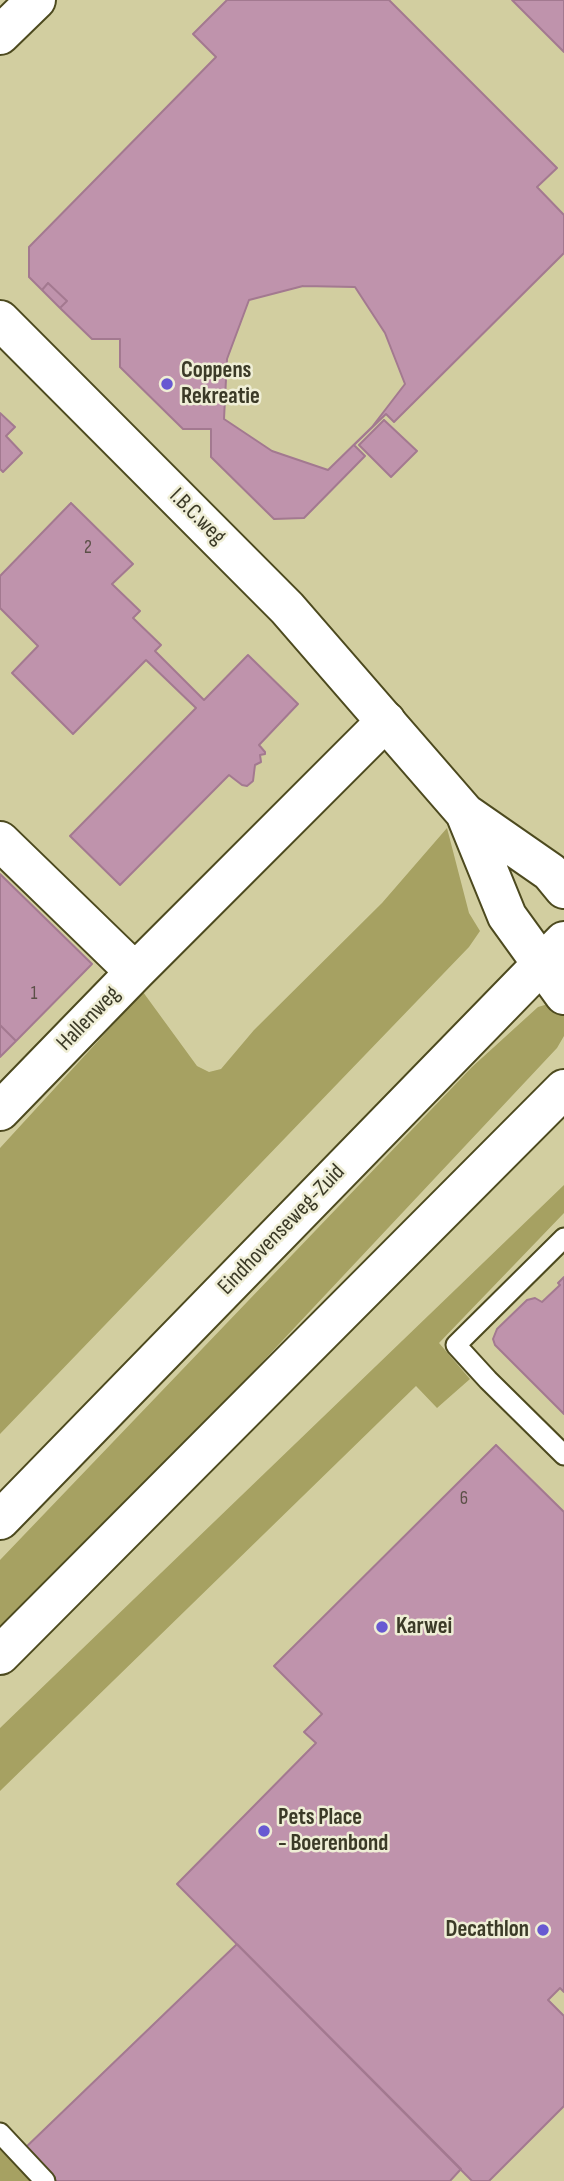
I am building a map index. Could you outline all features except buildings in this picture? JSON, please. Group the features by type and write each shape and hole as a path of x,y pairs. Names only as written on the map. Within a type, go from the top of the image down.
{"street":[{"path":"0,35 36,0"},
{"name":"I.B.C.weg","path":"0,320 287,608 465,813 550,872 564,889"},
{"path":"135,972 386,721"},
{"name":"I.B.C.weg","path":"465,813 507,916 553,952 564,995"},
{"name":"Hallenweg","path":"0,841 135,972 0,1111"},
{"name":"Eindhovenseweg-Zuid","path":"0,1520 553,952"},
{"path":"0,1655 564,1089"}],"lane":[{"path":"564,1238 456,1345 564,1455"},
{"path":"0,2133 45,2181"}],"shaded area":[{"path":"447,828 469,913 480,931 469,947 0,1434 0,1148 143,992 197,1066 209,1072 221,1069 254,1030 382,903"},
{"path":"548,1004 564,1008 564,1036 557,1048 221,1406 0,1633 0,1560 472,1067 538,1007"},
{"path":"564,1185 564,1213 439,1343 470,1379 437,1408 416,1386 0,1791 0,1728"},
{"path":"0,2148 13,2161 32,2181 0,2181"}],"place":[{"name":"Coppens Rekreatie","path":"167,384"},
{"name":"Karwei","path":"382,1627"},
{"name":"Pets Place - Boerenbond","path":"264,1831"},
{"name":"Decathlon","path":"543,1930"}]}
